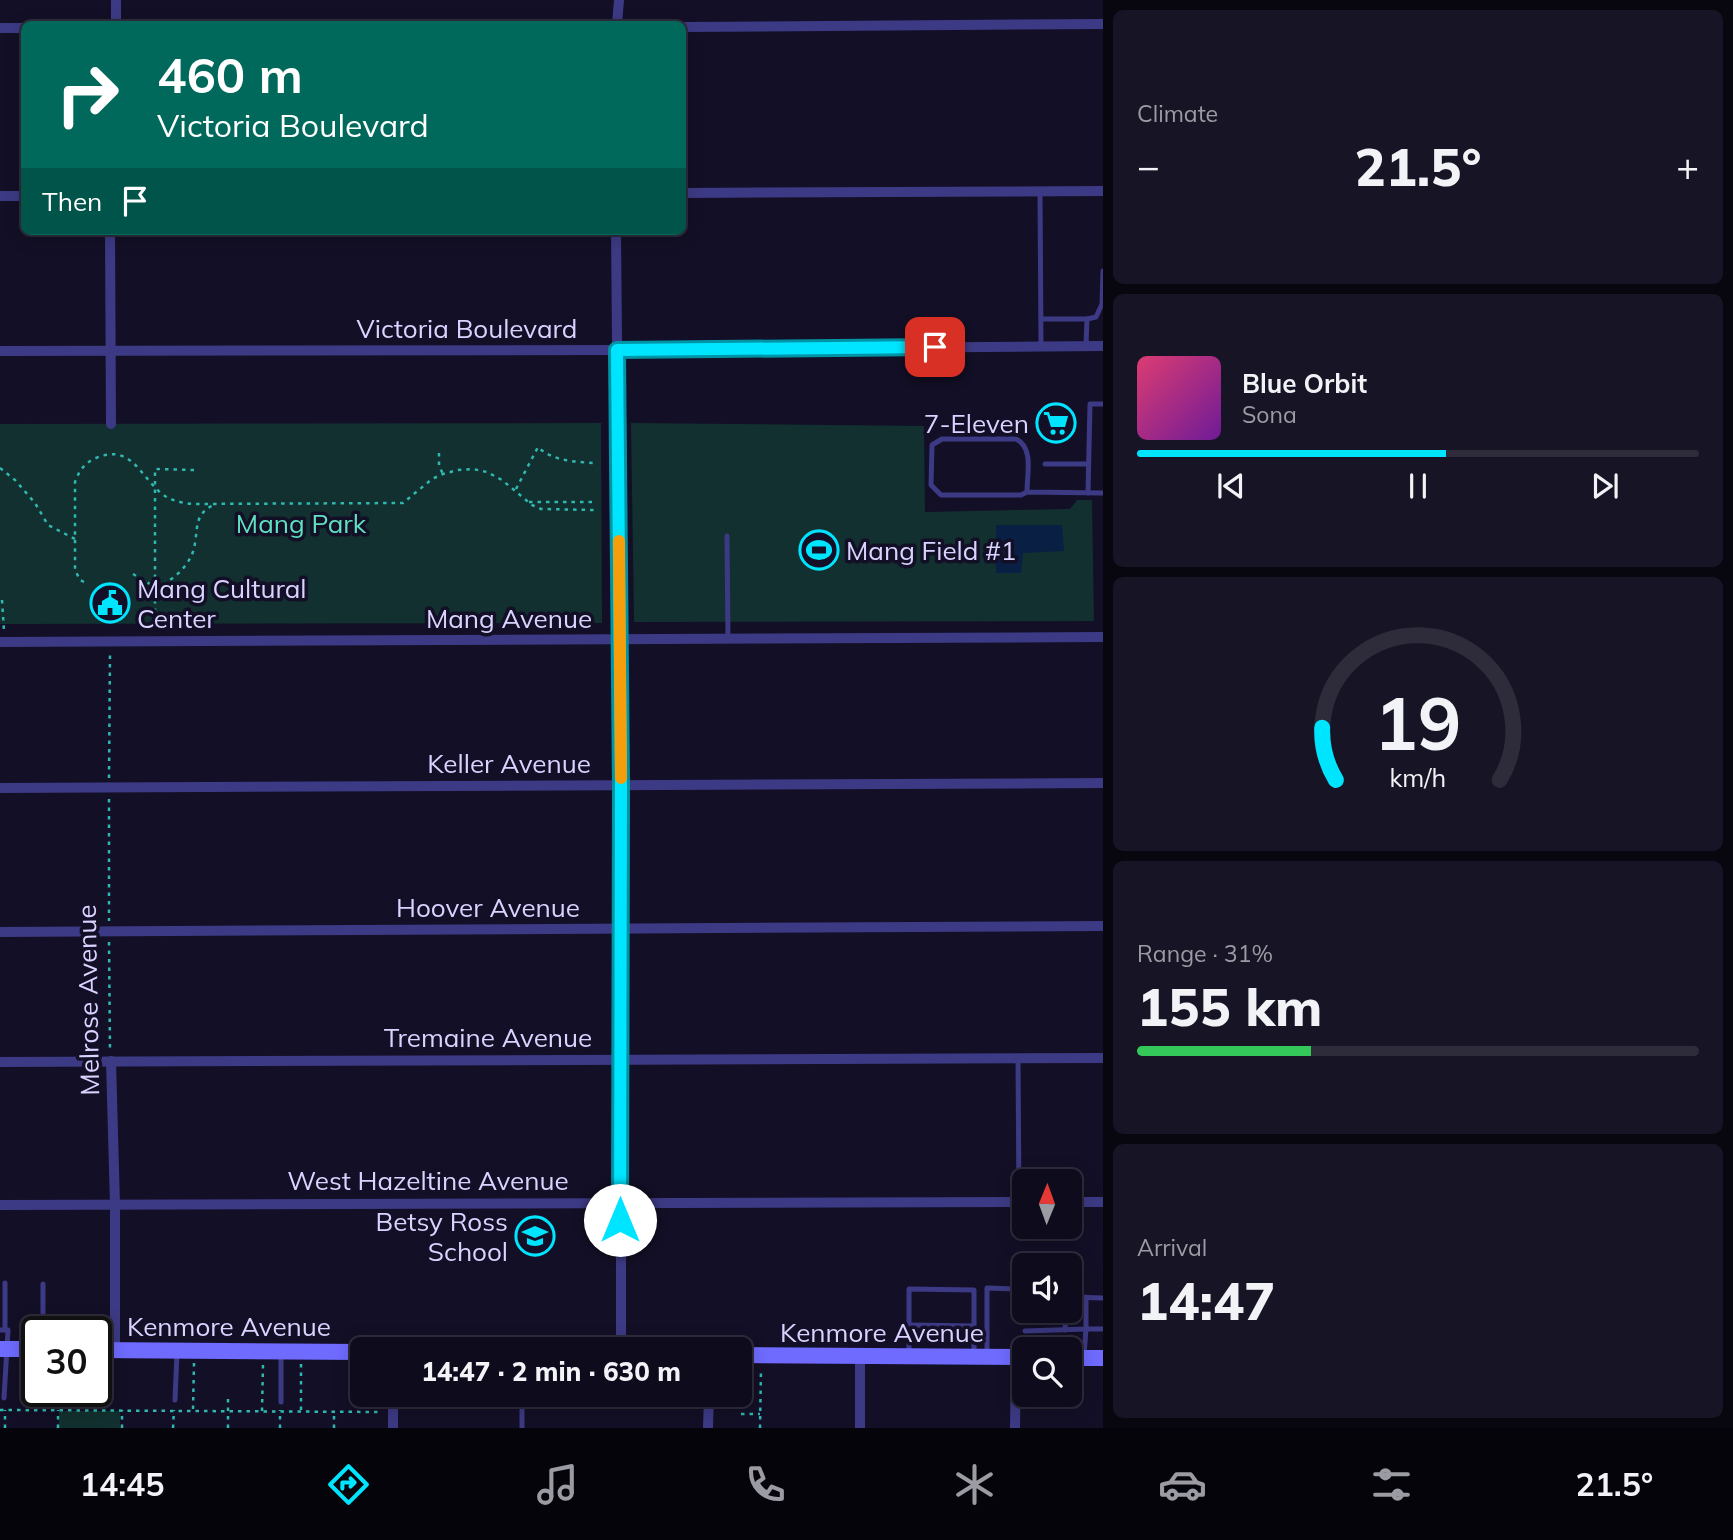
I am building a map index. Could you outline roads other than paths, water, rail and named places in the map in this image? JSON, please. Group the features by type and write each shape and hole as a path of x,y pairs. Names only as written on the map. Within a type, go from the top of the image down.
{"street":[{"path":"116,0 116,21"},
{"path":"617,21 619,0"},
{"path":"686,27 1103,24"},
{"path":"0,28 21,28"},
{"path":"686,193 1103,191"},
{"path":"0,196 21,196"},
{"path":"110,235 111,424"},
{"path":"616,235 621,785 621,1337"},
{"name":"Victoria Boulevard","path":"0,351 1103,346"},
{"name":"Mang Avenue","path":"2,636 620,641 1103,637"},
{"name":"Keller Avenue","path":"0,788 1103,783"},
{"name":"Hoover Avenue","path":"0,932 1103,926"},
{"name":"Tremaine Avenue","path":"0,1062 1103,1058"},
{"name":"Melrose Avenue","path":"111,1061 115,1350"},
{"name":"West Hazeltine Avenue","path":"0,1205 1012,1202"},
{"path":"1082,1202 1103,1202"},
{"path":"1082,1355 1103,1345"},
{"name":"Kenmore Avenue","path":"115,1350 350,1352"},
{"name":"Kenmore Avenue","path":"752,1355 1012,1357"},
{"path":"860,1356 860,1428"},
{"path":"1082,1357 1103,1358"},
{"path":"393,1407 393,1428"},
{"path":"708,1428 709,1407"},
{"path":"1015,1428 1016,1407"}],"lane":[{"path":"1040,191 1041,346"},
{"path":"1041,319 1096,317 1101,309 1103,271"},
{"path":"1086,346 1087,319"},
{"path":"1088,493 1090,404 1103,404"},
{"path":"1027,492 1028,449 1016,439 942,439 932,445 931,485 941,495 1103,493"},
{"path":"1045,464 1088,464"},
{"path":"727,536 728,640"},
{"path":"1018,1058 1020,1169"},
{"path":"4,1398 4,1349 8,1330 2,1330 5,1283"},
{"path":"43,1284 43,1316"},
{"path":"909,1356 909,1289 974,1290 974,1326 980,1357"},
{"path":"980,1357 987,1289 1012,1289"},
{"path":"1082,1297 1103,1298"},
{"path":"1082,1340 1086,1329 1086,1297"},
{"path":"1065,1323 1065,1330"},
{"path":"909,1325 974,1326"},
{"path":"1025,1331 1103,1329"},
{"path":"175,1401 177,1350"},
{"path":"280,1408 281,1351"},
{"path":"522,1407 522,1428"}],"water":[{"path":"996,525 1062,525 1064,551 1023,553 1021,573 996,573"}],"place":[{"name":"7-Eleven","path":"1056,423"},
{"name":"Mang Field #1","path":"819,550"},
{"name":"Mang Cultural Center","path":"110,603"},
{"name":"Betsy Ross School","path":"535,1236"}],"park label":[{"name":"Mang Park","path":"301,523"}]}
